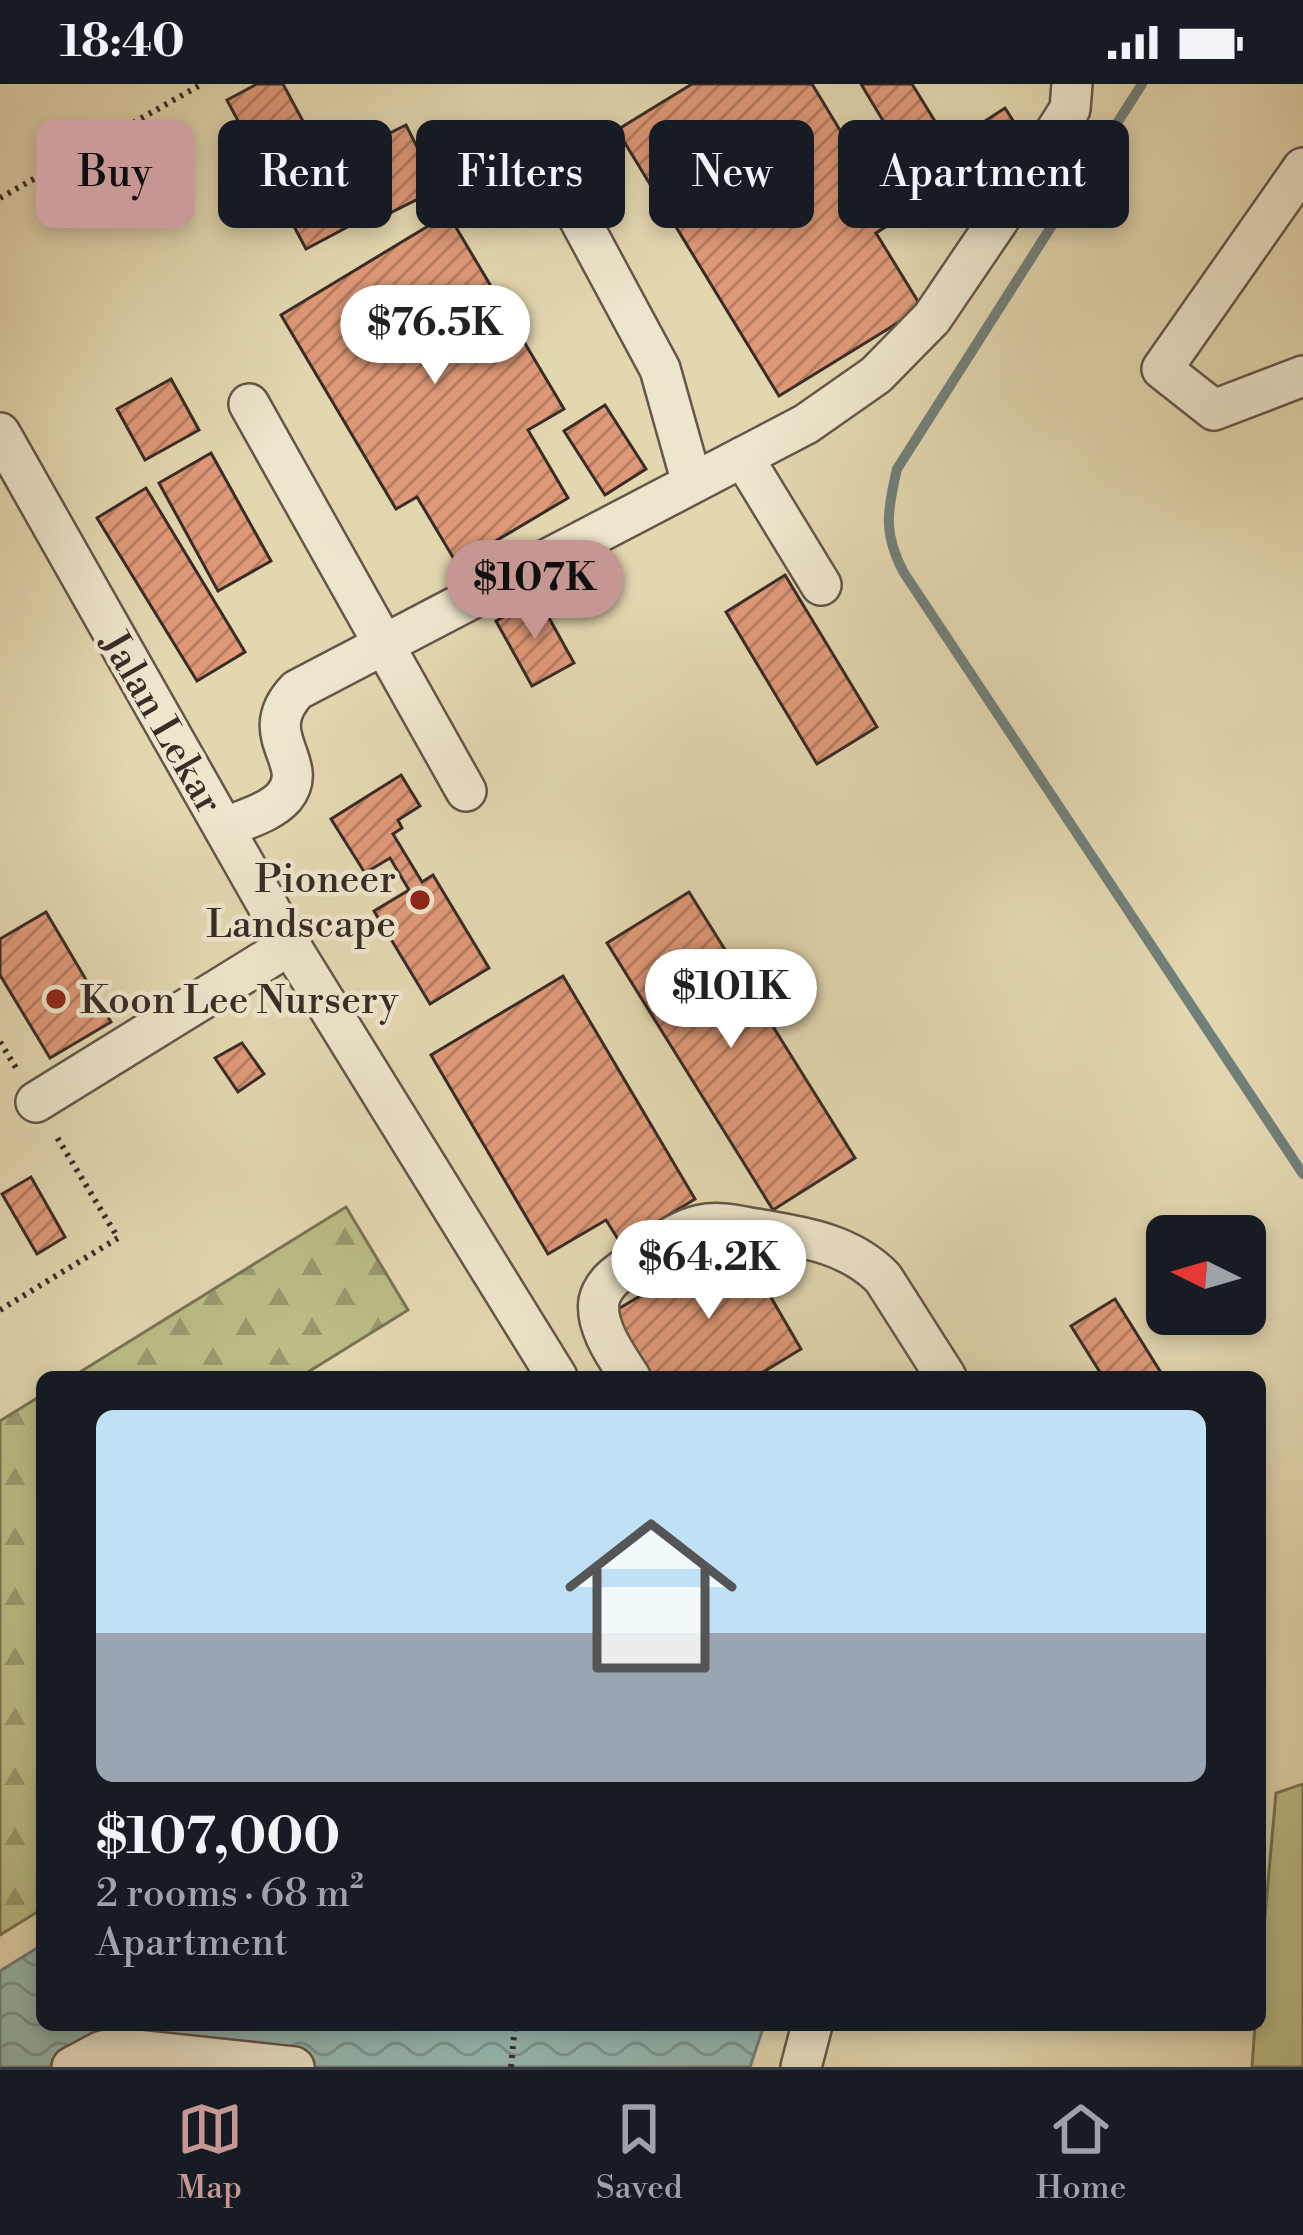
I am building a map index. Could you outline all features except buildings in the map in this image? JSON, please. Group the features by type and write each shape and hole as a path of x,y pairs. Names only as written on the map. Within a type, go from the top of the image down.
{"street":[{"path":"224,828 271,808 285,796 292,772 279,726 289,699 309,683 806,424 876,375 932,317 1010,203 1070,109 1072,84"},
{"path":"1303,168 1162,369 1214,410 1303,376"},
{"path":"584,228 660,369 692,483"},
{"path":"249,404 466,791"},
{"name":"Jalan Lekar","path":"0,434 290,945 552,1371"},
{"path":"743,457 821,585"},
{"path":"36,1102 290,945"},
{"path":"627,1371 603,1329 599,1298 604,1288 683,1231 718,1223 818,1241 855,1255 883,1278 942,1371"},
{"path":"801,2067 810,2031"},
{"path":"72,2067 117,2048 294,2067"}],"path":[{"path":"0,198 202,84"},
{"path":"0,1042 118,1238 0,1310"},
{"path":"511,2067 514,2031"}],"green space":[{"path":"346,1207 408,1310 310,1371 82,1371"},
{"path":"36,1399 36,1913 0,1935 0,1421"},
{"path":"1303,1784 1303,2067 1252,2067 1255,2031 1266,2031 1266,1904 1276,1793"}],"water":[{"path":"36,1949 36,2031 762,2031 750,2067 0,2067 0,1971"}],"waterway":[{"path":"1142,84 897,469 890,534 904,573 1303,1174"}],"place":[{"name":"Pioneer Landscape","path":"420,900"},
{"name":"Koon Lee Nursery","path":"56,999"}]}
